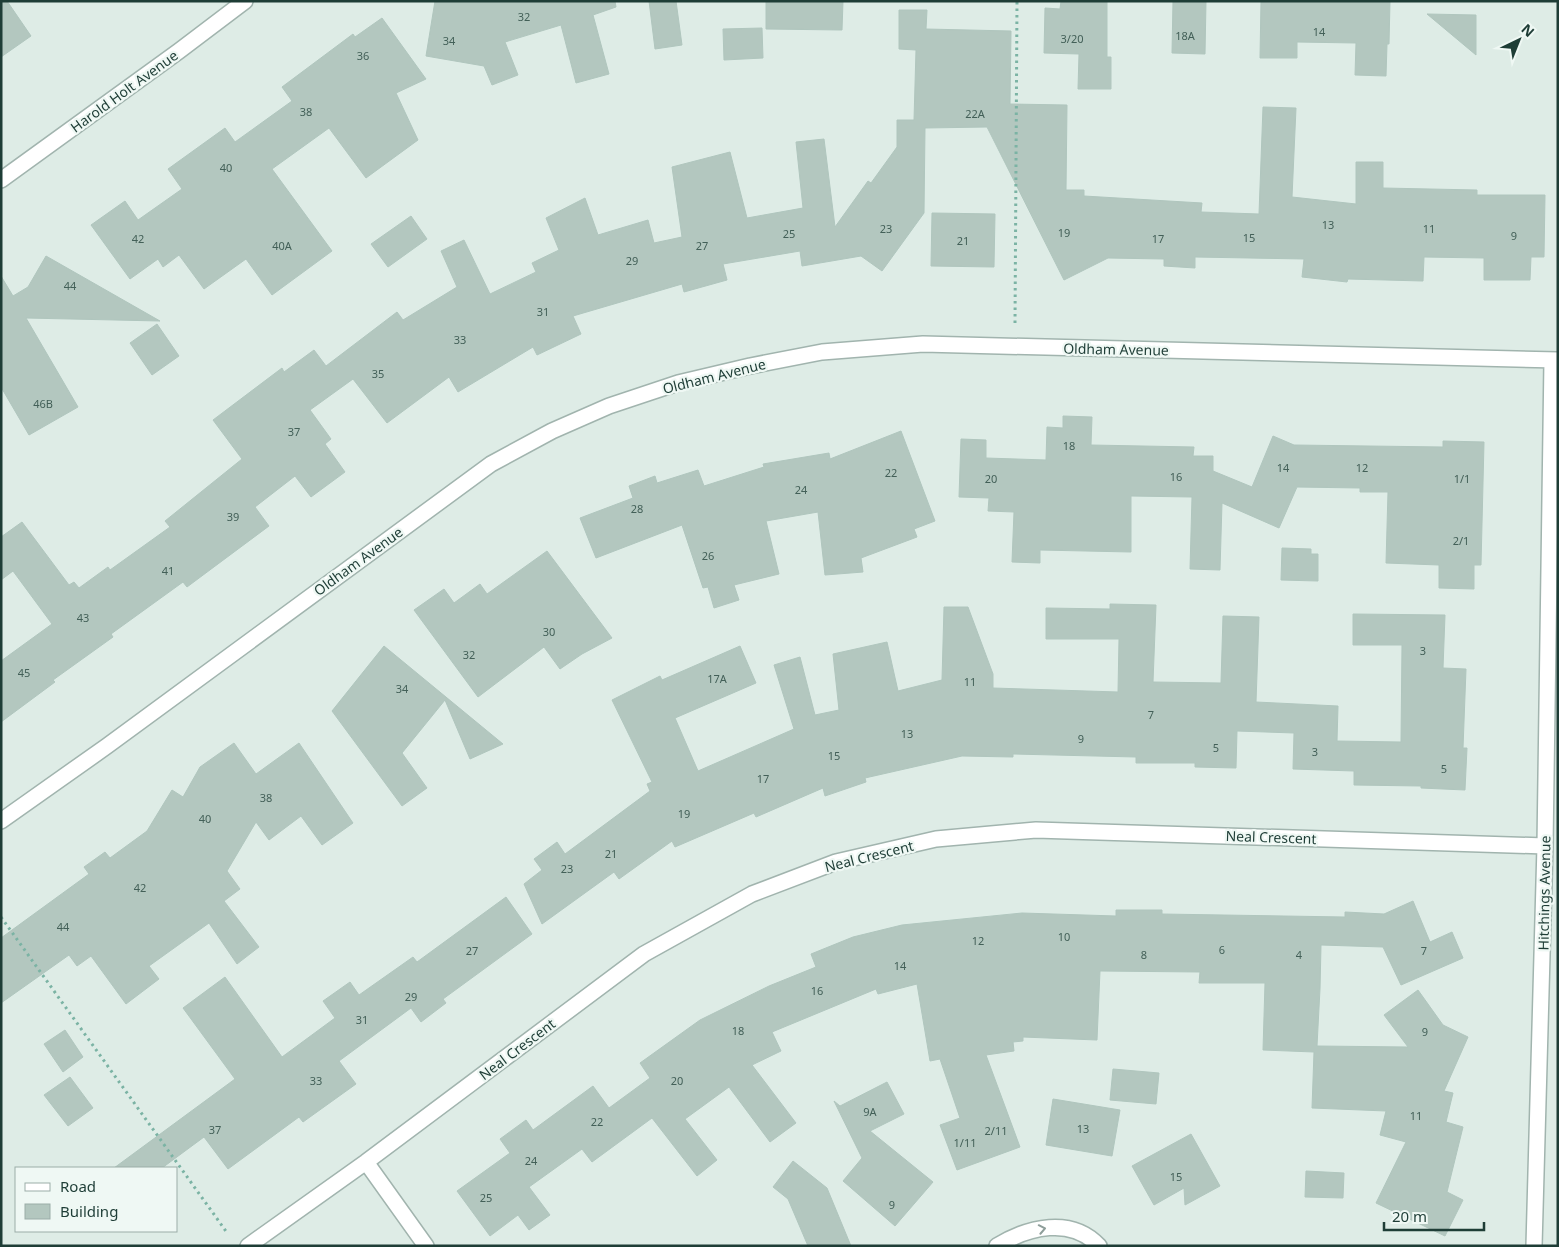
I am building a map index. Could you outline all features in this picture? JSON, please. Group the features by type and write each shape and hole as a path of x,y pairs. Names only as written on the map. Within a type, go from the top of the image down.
{"street":[{"name":"Harold Holt Avenue","path":"1,180 245,1"},
{"name":"Oldham Avenue","path":"1,821 107,746 491,464 552,431 609,406 678,383 822,352 923,344 1555,360"},
{"name":"Hitchings Avenue","path":"1534,1246 1545,846 1555,360"},
{"name":"Neal Crescent","path":"248,1246 366,1162 644,954 752,894 836,862 936,839 1036,830 1545,846"},
{"path":"366,1162 426,1246"},
{"path":"997,1246 1008,1239 1034,1230 1052,1227 1069,1228 1091,1238 1099,1246"}],"path":[{"path":"1014,346 1017,1"},
{"path":"1,916 220,1226 232,1239"}],"building":[{"path":"1,1 7,1 31,36 1,57"},
{"path":"435,1 615,1 616,7 593,15 609,74 576,83 561,25 505,42 518,75 492,85 484,66 426,56"},
{"path":"649,1 676,1 682,45 655,49"},
{"path":"766,1 843,1 842,30 766,29"},
{"path":"1061,1 1107,1 1107,57 1111,57 1111,89 1078,89 1079,54 1044,53 1045,8 1060,9"},
{"path":"1173,1 1206,1 1205,54 1172,53"},
{"path":"1261,1 1390,1 1386,76 1355,75 1356,43 1297,42 1297,58 1260,58"},
{"path":"899,10 927,10 926,29 1011,31 1010,104 1067,105 1066,190 1084,190 1084,196 1202,203 1201,212 1259,214 1263,107 1296,108 1292,197 1356,204 1356,162 1383,162 1383,188 1477,190 1477,195 1545,195 1544,257 1531,257 1530,280 1484,280 1484,258 1424,257 1423,281 1348,279 1347,282 1302,277 1304,259 1195,257 1195,268 1164,266 1164,259 1108,258 1064,280 987,127 925,128 924,213 882,271 861,256 802,266 800,251 723,264 727,280 684,292 682,284 573,316 581,334 537,355 533,347 458,392 449,377 387,423 353,379 310,410 331,439 325,444 345,472 311,497 295,476 255,507 269,526 187,587 183,582 111,634 113,637 53,680 55,682 1,722 1,661 52,624 13,571 1,580 1,537 22,522 69,585 74,582 79,588 108,567 110,570 170,527 165,521 242,459 213,420 282,368 284,372 314,350 326,366 397,312 403,320 457,287 441,251 464,240 490,294 536,272 532,263 559,250 546,218 585,198 598,235 648,220 654,243 682,237 672,167 730,152 747,218 803,208 796,142 824,139 835,227 868,181 871,183 897,147 897,120 914,120 916,50 899,49"},
{"path":"1427,14 1476,15 1476,55"},
{"path":"382,18 426,79 396,93 418,140 366,178 329,128 272,169 332,251 272,295 246,259 204,289 179,255 163,267 158,259 130,279 91,225 125,201 138,220 182,189 168,169 225,128 235,142 292,101 282,87 353,34 355,37"},
{"path":"762,28 763,58 724,60 723,29"},
{"path":"932,213 995,214 994,267 931,266"},
{"path":"411,216 427,239 388,267 371,244"},
{"path":"46,256 160,321 26,318 78,407 29,435 1,387 1,276 13,296 28,287"},
{"path":"157,324 179,356 152,375 130,343"},
{"path":"1063,416 1092,417 1091,445 1194,447 1193,456 1213,456 1213,471 1252,487 1273,436 1294,445 1443,447 1443,441 1484,442 1481,565 1474,565 1474,589 1439,588 1439,565 1386,563 1388,492 1360,492 1360,488 1297,487 1279,528 1222,503 1220,570 1190,569 1192,497 1131,496 1131,552 1040,550 1040,563 1012,562 1014,512 988,511 989,498 959,497 961,439 986,440 986,458 1046,460 1047,427 1063,428"},
{"path":"901,431 935,521 914,529 917,537 861,558 863,572 825,575 818,512 766,521 779,574 734,585 739,600 714,608 708,587 703,588 682,525 596,558 580,518 633,498 629,486 655,476 657,483 698,470 704,486 764,467 763,464 829,453 830,459"},
{"path":"1282,548 1311,549 1311,554 1318,554 1318,581 1281,580"},
{"path":"547,551 612,638 582,654 560,669 544,647 478,697 414,610 444,589 454,603 480,584 487,594"},
{"path":"1110,604 1156,605 1153,682 1221,683 1223,616 1259,617 1256,702 1338,706 1337,741 1401,742 1402,645 1353,645 1353,614 1445,615 1443,668 1466,669 1463,748 1467,748 1465,790 1421,788 1421,786 1354,785 1354,771 1293,769 1294,733 1237,731 1236,768 1195,767 1195,763 1136,763 1136,757 1013,754 1013,757 962,756 865,778 866,782 825,796 823,788 756,817 754,813 675,847 672,841 619,879 614,872 542,924 524,884 542,870 534,859 557,842 565,854 650,791 647,784 652,782 612,700 660,676 662,680 740,646 756,683 675,718 698,771 794,729 774,665 800,657 815,715 839,710 833,654 887,642 898,691 942,680 944,607 968,607 993,674 993,688 1118,692 1119,639 1046,639 1046,608 1110,609"},
{"path":"384,646 503,744 470,759 445,700 402,753 427,788 402,806 332,711"},
{"path":"234,743 256,774 299,743 353,823 322,845 301,816 269,840 256,822 227,871 240,889 224,901 259,947 237,964 209,923 149,966 159,979 126,1004 91,956 77,966 69,955 1,1003 1,938 89,874 84,867 105,852 110,858 147,831 172,790 183,797 200,767"},
{"path":"506,897 532,934 443,999 446,1003 421,1022 411,1008 339,1061 356,1084 303,1122 299,1117 228,1169 204,1137 163,1167 115,1167 235,1079 183,1008 225,977 282,1057 335,1018 323,1001 350,982 359,995 413,957 417,962"},
{"path":"1413,901 1430,942 1452,932 1463,958 1401,985 1383,947 1321,945 1317,1046 1408,1047 1384,1015 1418,990 1443,1025 1468,1037 1444,1091 1453,1093 1446,1122 1463,1127 1447,1192 1463,1200 1445,1236 1376,1203 1406,1142 1380,1135 1386,1111 1312,1108 1314,1052 1263,1050 1265,983 1199,983 1200,972 1100,971 1097,1040 1023,1037 1023,1041 1013,1042 1014,1051 986,1055 1020,1147 957,1170 940,1125 960,1118 940,1059 930,1061 917,984 878,994 876,989 772,1032 781,1051 752,1065 796,1123 770,1142 729,1087 685,1119 717,1160 697,1176 652,1118 592,1162 582,1149 529,1187 550,1215 529,1230 518,1215 490,1236 457,1191 510,1153 500,1139 526,1120 533,1130 593,1086 609,1108 650,1078 640,1063 700,1020 769,986 816,967 811,954 853,937 902,925 1022,913 1116,916 1116,910 1162,910 1162,914 1345,917 1345,912 1384,914"},
{"path":"65,1030 83,1057 63,1072 44,1044"},
{"path":"1113,1069 1159,1073 1156,1104 1110,1100"},
{"path":"70,1077 93,1108 68,1126 44,1095"},
{"path":"887,1082 904,1114 870,1131 933,1182 895,1226 843,1181 862,1158 834,1101 840,1106"},
{"path":"1053,1099 1120,1110 1112,1156 1046,1145"},
{"path":"1191,1134 1220,1186 1185,1205 1184,1188 1154,1205 1132,1166"},
{"path":"793,1161 827,1188 851,1246 808,1246 788,1199 773,1187"},
{"path":"1306,1171 1344,1173 1343,1198 1305,1197"}]}
